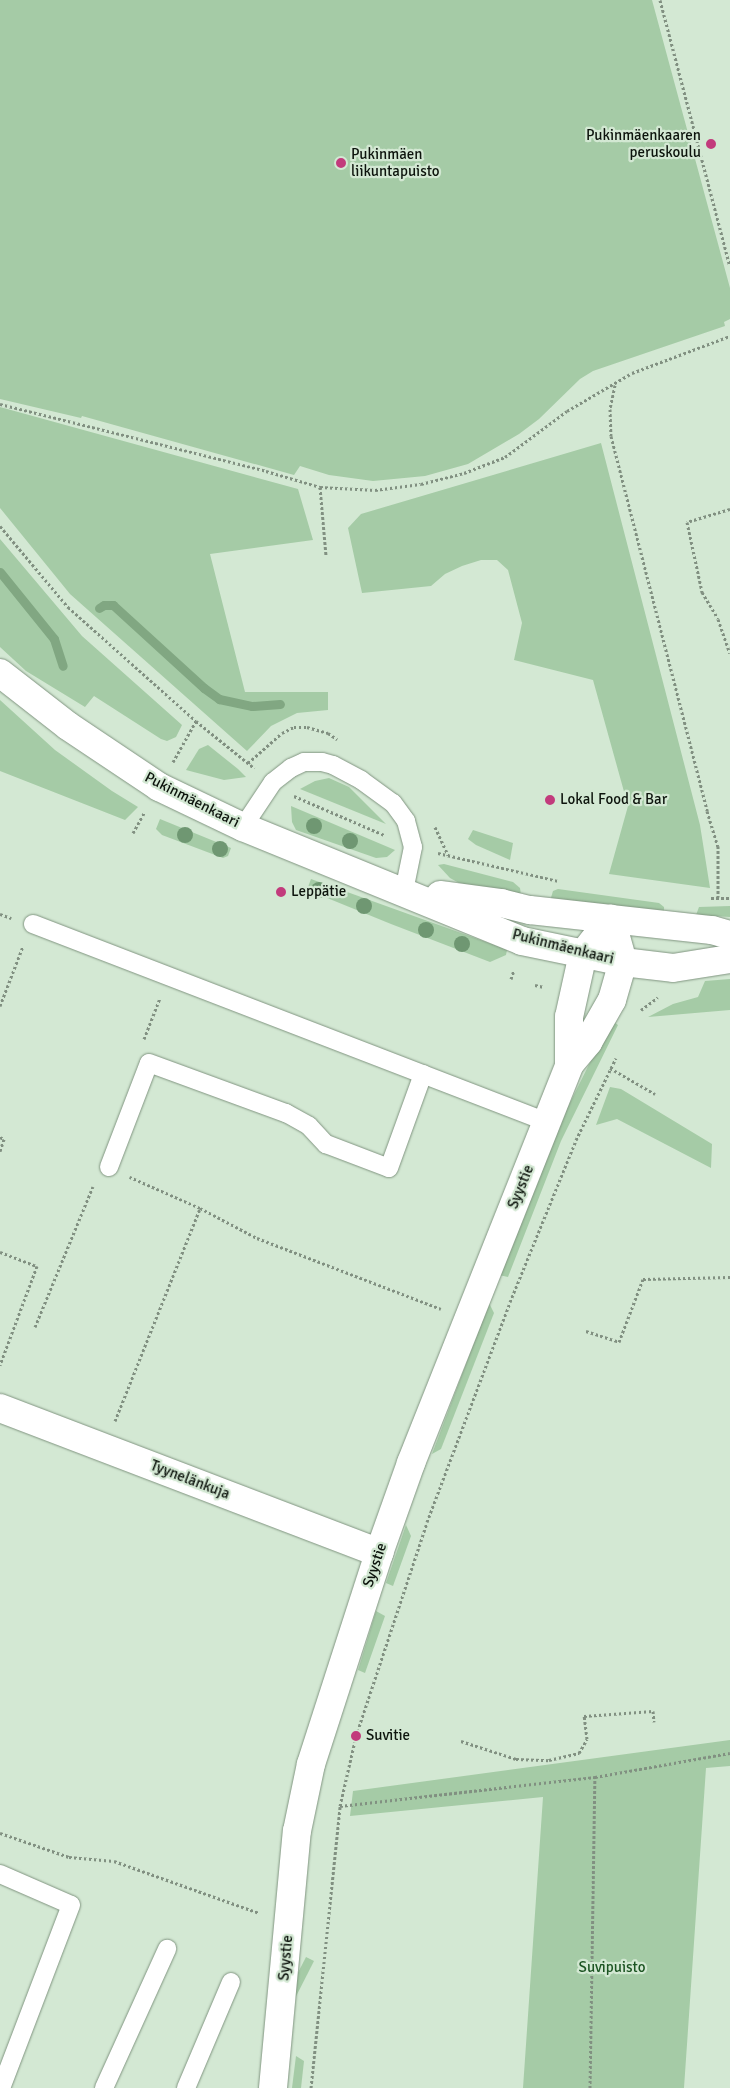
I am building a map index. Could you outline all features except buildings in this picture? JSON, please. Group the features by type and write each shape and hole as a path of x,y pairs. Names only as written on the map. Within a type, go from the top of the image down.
{"street":[{"name":"Pukinmäenkaari","path":"0,673 68,726 159,787 242,827 404,891 522,941 623,962 673,968 730,959"},
{"name":"Pukinmäenkaari","path":"404,891 611,919 712,930 730,935"},
{"name":"Syystie","path":"569,1065 569,1017 583,954 611,919"},
{"path":"611,919 623,962"},
{"name":"Syystie","path":"273,2088 297,1831 304,1792 379,1553 411,1463 569,1065 588,1042 612,1000 623,962"},
{"name":"Tyynelänkuja","path":"0,1408 379,1553"}],"lane":[{"path":"242,827 273,782 291,768 304,762 322,762 333,765 361,780 392,803 406,821 413,847 404,891"},
{"path":"25,929 168,976 547,1122"},
{"path":"109,1167 149,1063 286,1113 309,1126 326,1144 388,1168 423,1074"},
{"path":"0,1874 71,1906 1,2088"},
{"path":"104,2088 168,1948"},
{"path":"186,2088 231,1982"}],"path":[{"path":"660,0 730,266"},
{"path":"0,404 266,471 320,487 375,490 420,484 464,473 505,457 567,411 632,373 730,336"},
{"path":"615,384 610,409 611,436 718,846 718,898"},
{"path":"320,487 326,556"},
{"path":"730,509 687,522 702,592 718,619 730,653"},
{"path":"0,914 12,918 25,929 0,1006"},
{"path":"149,1063 143,1043 168,976"},
{"path":"636,1019 641,1010 661,994"},
{"path":"311,2088 340,1806 356,1736 427,1522 510,1302 576,1140 619,1052"},
{"path":"610,1068 655,1094"},
{"path":"0,1137 4,1139 0,1150"},
{"path":"35,1328 97,1176 109,1167 200,1208 257,1238 446,1311"},
{"path":"114,1422 200,1208"},
{"path":"0,1252 37,1266 0,1365"},
{"path":"586,1330 619,1342 643,1280 730,1277"},
{"path":"461,1741 516,1759 549,1760 579,1753 587,1739 584,1716 653,1711 654,1722"},
{"path":"340,1806 595,1777 730,1753"},
{"path":"590,2088 595,1777"},
{"path":"0,1833 69,1857 114,1861 264,1915"}],"green space":[{"name":"Pukinmäen liikuntapuisto","path":"0,0 652,0 730,288 730,319 724,322 725,326 593,371 580,379 539,419 519,434 468,464 425,476 373,481 329,475 300,466 294,475 82,416 81,418 0,399"},
{"path":"0,407 298,489 313,540 210,554 245,692 328,692 328,710 297,713 271,726 247,751 70,594 0,508"},
{"path":"601,443 700,825 710,888 609,874 628,806 593,680 514,660 522,623 508,570 497,560 481,560 462,566 445,574 431,586 362,593 348,528 361,514"},
{"path":"0,539 82,636 182,725 176,737 167,741 161,739 94,696 85,707 26,671 0,647"},
{"path":"0,700 55,750 112,791 138,807 125,820 0,771"},
{"path":"208,745 246,777 224,780 186,770 199,749"},
{"path":"329,778 349,787 386,824 300,789 315,781"},
{"path":"291,806 395,850 387,857 376,858 296,830 292,822"},
{"path":"160,819 231,848 228,856 223,858 162,835 156,829"},
{"path":"473,830 513,843 510,860 476,845 468,839"},
{"path":"444,864 513,882 520,888 521,895 459,883 450,878 438,865"},
{"path":"311,879 500,947 507,950 506,955 490,962 391,924 310,891 308,887"},
{"path":"558,889 659,903 664,907 664,912 550,901 553,891"},
{"path":"730,906 730,917 696,915 699,907"},
{"path":"730,979 730,1010 648,1017 673,1004 698,997 705,981"},
{"path":"611,1020 618,1025 561,1141 508,1277 499,1275 554,1135"},
{"path":"610,1087 621,1089 712,1144 711,1168 617,1119 596,1125"},
{"path":"489,1303 494,1313 441,1449 432,1454"},
{"path":"406,1525 411,1536 393,1586 386,1583"},
{"path":"376,1611 385,1616 365,1673 358,1670"},
{"name":"Suvipuisto","path":"730,1740 730,1766 706,1768 684,2088 523,2088 543,1797 350,1816 353,1791"},
{"path":"306,1957 314,1961 283,2022 275,2018"},
{"path":"296,2056 304,2061 301,2088 292,2088"}],"waterway":[{"path":"0,572 54,639 63,666"},
{"path":"99,608 104,605 113,605 204,688 219,699 252,706 280,704"}],"place":[{"name":"Pukinmäenkaaren peruskoulu","path":"711,144"},
{"name":"Pukinmäen liikuntapuisto","path":"341,163"},
{"name":"Lokal Food & Bar","path":"550,800"},
{"name":"Leppätie","path":"281,892"},
{"name":"Suvitie","path":"356,1736"}]}
